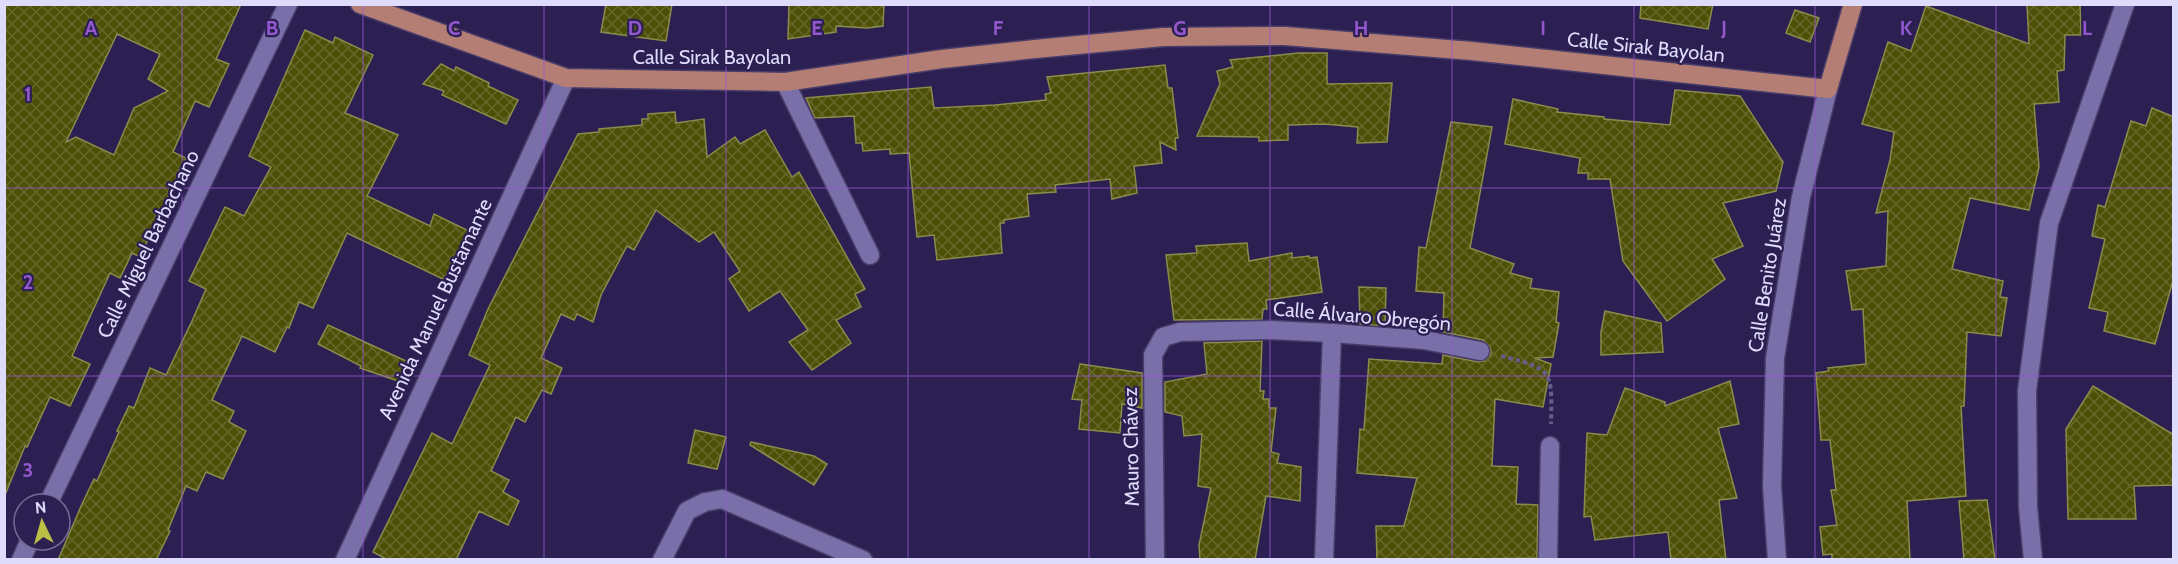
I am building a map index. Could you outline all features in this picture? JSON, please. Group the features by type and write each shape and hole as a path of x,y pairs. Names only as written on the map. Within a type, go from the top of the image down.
{"main road":[{"name":"Calle Sirak Bayolan","path":"360,4 566,78 785,82 1035,48 1163,37 1285,36 1472,51 1828,89"},
{"name":"Calle Benito Juárez","path":"1828,89 1853,4"}],"street":[{"name":"Calle Miguel Barbachano","path":"54,492 288,4"},
{"path":"2033,560 2028,507 2027,391 2049,223 2126,4"},
{"name":"Avenida Manuel Bustamante","path":"345,560 566,78"},
{"path":"785,82 870,255"},
{"name":"Calle Benito Juárez","path":"1777,560 1772,487 1775,358 1801,197 1828,89"},
{"name":"Calle Álvaro Obregón","path":"1163,337 1180,332 1270,330 1424,340 1480,351"},
{"path":"1324,560 1332,333"},
{"name":"Mauro Chávez","path":"1155,560 1153,355 1163,337"},
{"path":"1548,560 1550,446"},
{"path":"662,560 687,511 705,502 722,499 862,560"}],"path":[{"path":"1480,351 1534,365 1545,373 1552,385 1550,446"}],"building":[{"path":"4,4 241,4 216,59 229,64 209,107 195,101 173,152 186,158 140,257 132,253 120,278 110,273 72,356 90,364 70,406 50,397 27,447 25,446 5,495","holes":["117,34 160,54 148,79 168,91 134,108 114,155 76,137 66,142"]},
{"path":"606,4 672,4 666,41 601,32"},
{"path":"789,4 884,4 883,26 867,28 836,26 836,32 788,39"},
{"path":"1641,4 1713,4 1708,29 1640,18"},
{"path":"2027,4 2080,4 2081,35 2065,35 2064,70 2057,71 2059,102 2034,104 2039,167 2029,210 1970,198 1952,269 2003,281 2000,297 2007,298 2001,336 1967,332 1964,406 1961,406 1966,496 1907,501 1910,560 1832,560 1832,554 1823,555 1820,527 1837,525 1831,490 1836,490 1830,440 1821,440 1816,373 1829,371 1828,368 1866,364 1863,309 1852,310 1846,271 1886,266 1888,211 1876,213 1890,160 1894,132 1862,124 1888,42 1911,51 1926,6 2029,44"},
{"path":"1795,10 1819,18 1810,42 1786,33"},
{"path":"305,30 333,43 335,37 373,55 345,113 398,135 367,196 430,226 434,214 473,233 447,281 347,233 313,308 299,302 289,328 287,327 275,352 242,336 212,400 234,411 229,422 246,431 223,479 206,472 197,491 186,486 168,530 170,531 156,560 58,560 61,552 72,552 72,527 94,479 97,481 129,406 134,408 150,368 166,375 192,321 206,289 189,281 225,207 244,216 271,167 249,156"},
{"path":"1299,53 1327,53 1327,84 1392,83 1387,142 1357,143 1358,127 1324,124 1288,125 1288,140 1259,141 1259,137 1197,136 1220,84 1217,71 1233,67 1230,60"},
{"path":"441,64 454,71 456,67 518,100 506,124 442,95 444,91 423,84"},
{"path":"1165,65 1168,88 1172,88 1178,138 1175,138 1176,150 1160,142 1162,163 1134,166 1137,193 1112,199 1110,179 1055,185 1056,192 1027,194 1029,216 1004,220 1004,223 1000,223 1002,253 937,260 934,235 917,237 909,153 890,154 890,149 863,151 862,143 856,143 854,116 815,118 806,98 931,87 934,108 995,105 1046,100 1045,94 1051,93 1047,77"},
{"path":"1675,90 1740,96 1783,162 1776,191 1723,203 1743,246 1712,259 1725,279 1667,321 1623,261 1610,179 1588,179 1588,173 1578,173 1580,158 1505,144 1513,99 1558,109 1557,112 1670,125"},
{"path":"2152,108 2174,117 2174,277 2155,344 2104,331 2108,312 2089,308 2105,239 2092,236 2098,205 2105,207 2131,121 2146,126"},
{"path":"675,112 676,123 704,119 707,157 735,137 740,144 765,130 792,177 799,172 865,289 855,294 861,307 836,320 851,343 812,370 789,342 808,330 780,291 749,311 729,279 740,271 714,232 699,242 656,210 634,250 627,246 601,295 593,322 577,314 574,320 561,314 541,358 562,368 551,394 542,390 525,422 516,417 491,471 509,480 503,492 519,501 508,525 479,511 456,560 388,560 373,552 432,433 452,444 490,365 469,355 488,309 578,134 599,132 599,129 642,125 642,119 648,119 648,114"},
{"path":"1451,122 1492,127 1470,248 1514,264 1510,273 1532,279 1530,288 1559,292 1556,322 1559,323 1553,357 1535,358 1551,364 1543,407 1495,399 1492,466 1518,467 1516,504 1538,505 1537,558 1377,560 1376,526 1404,526 1417,478 1357,473 1360,429 1364,430 1369,359 1442,364 1443,355 1478,362 1484,361 1491,354 1490,347 1483,340 1443,332 1444,293 1416,291 1419,247 1426,248"},
{"path":"1247,243 1249,261 1292,253 1292,258 1317,257 1322,292 1266,300 1267,309 1263,309 1262,319 1174,320 1166,255 1197,253 1196,246"},
{"path":"1359,287 1386,288 1385,326 1360,324"},
{"path":"1605,311 1661,323 1663,352 1601,355 1601,332"},
{"path":"328,325 408,362 401,382 360,368 361,366 318,344"},
{"path":"1262,341 1260,391 1264,391 1263,399 1269,399 1269,408 1276,408 1271,452 1279,454 1277,463 1301,467 1300,501 1266,496 1255,560 1200,560 1199,545 1211,488 1198,486 1202,434 1184,436 1182,416 1165,412 1165,382 1207,374 1204,343"},
{"path":"1080,364 1142,373 1142,408 1122,404 1120,433 1079,429 1082,400 1072,399"},
{"path":"1730,381 1739,424 1718,428 1737,498 1719,500 1726,560 1671,560 1668,532 1595,540 1591,516 1584,517 1587,433 1607,435 1625,388 1665,402 1665,406"},
{"path":"2093,386 2174,435 2174,485 2134,486 2136,519 2068,519 2066,429"},
{"path":"695,430 726,437 717,469 688,463"},
{"path":"751,442 814,456 827,464 814,485 750,445"},
{"path":"1987,500 1995,560 1964,560 1959,501"}]}
